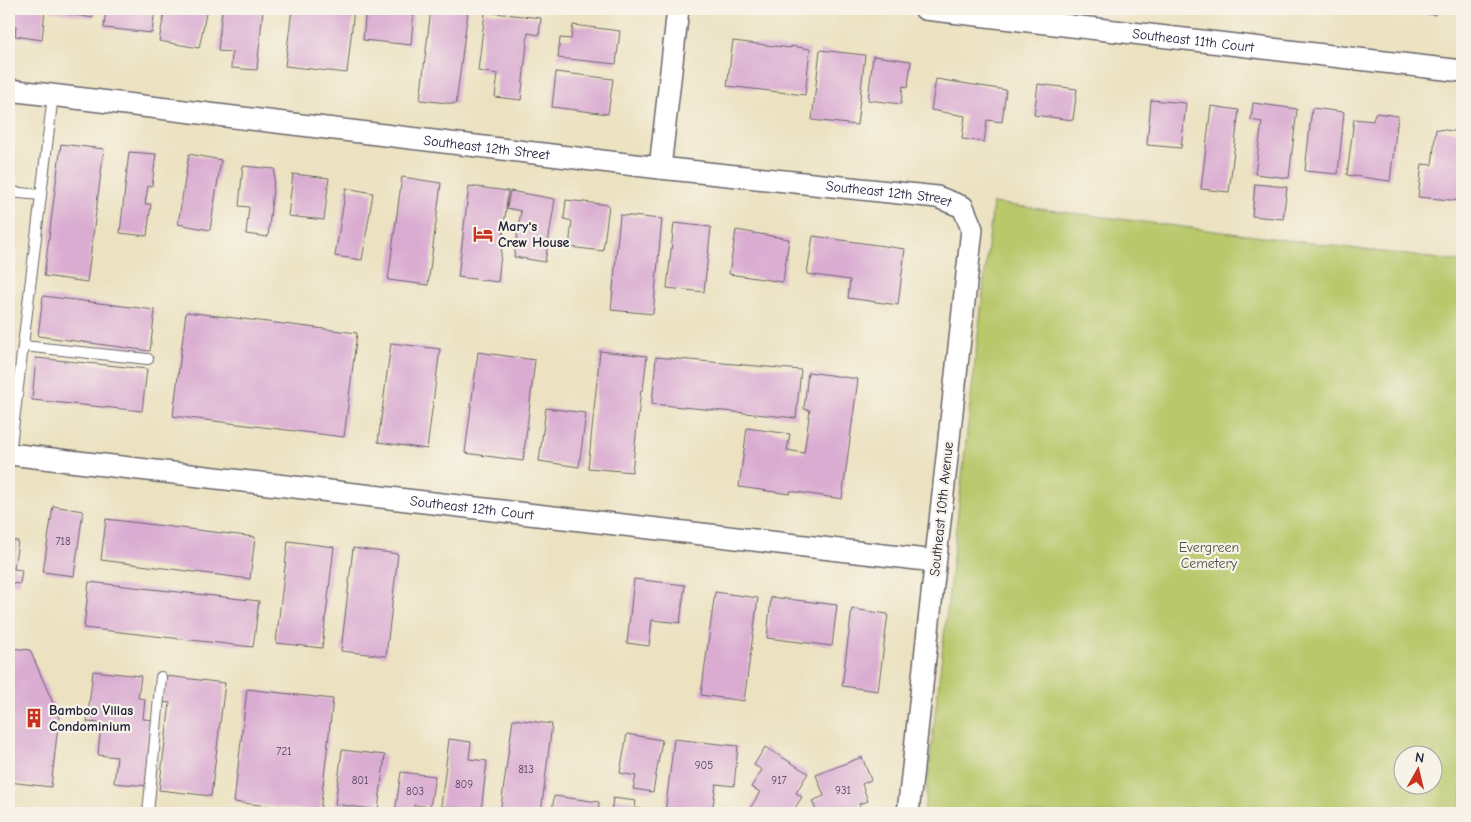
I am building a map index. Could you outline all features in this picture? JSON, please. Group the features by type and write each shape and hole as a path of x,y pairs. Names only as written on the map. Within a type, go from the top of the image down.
{"street":[{"path":"660,168 678,9"},
{"name":"Southeast 11th Court","path":"925,9 1462,71"},
{"name":"Southeast 12th Street","path":"9,90 660,168 937,197 963,207"},
{"name":"Southeast 10th Avenue","path":"908,813 972,229 963,207"},
{"name":"Southeast 12th Court","path":"9,454 935,561"}],"lane":[{"path":"9,454 53,95"},
{"path":"9,192 41,195"},
{"path":"23,346 148,359"},
{"path":"148,813 161,677"}],"green space":[{"name":"Evergreen Cemetery","path":"993,203 1462,262 1462,813 924,813"}],"building":[{"path":"9,9 45,9 42,40 15,36 16,26 9,26"},
{"path":"51,9 94,9 93,18 51,11"},
{"path":"106,9 155,9 152,33 104,28"},
{"path":"165,9 207,9 199,48 159,41"},
{"path":"222,9 263,9 257,70 231,68 232,52 218,51"},
{"path":"292,9 354,9 347,73 285,66"},
{"path":"366,9 414,9 411,45 363,40"},
{"path":"431,9 468,10 456,104 420,100"},
{"path":"1418,9 1436,9 1435,15 1418,12"},
{"path":"1446,9 1462,9 1462,14 1445,11"},
{"path":"485,12 541,18 539,35 528,33 521,100 495,97 498,74 478,71"},
{"path":"573,25 620,31 616,64 558,58 560,38 571,39"},
{"path":"733,41 810,49 805,95 727,86"},
{"path":"820,50 865,55 857,125 812,120"},
{"path":"873,56 911,61 908,87 903,86 901,104 868,100"},
{"path":"556,72 613,79 608,114 552,107"},
{"path":"936,79 1006,90 1002,122 987,120 984,142 962,139 965,116 931,110"},
{"path":"1038,84 1077,89 1073,120 1034,115"},
{"path":"1151,100 1186,103 1181,148 1147,145"},
{"path":"1253,103 1297,109 1289,178 1255,174 1262,122 1251,120"},
{"path":"1211,106 1239,110 1229,192 1201,189"},
{"path":"1312,108 1344,112 1338,174 1305,171"},
{"path":"1375,113 1398,116 1390,181 1347,175 1354,119 1373,121"},
{"path":"1436,129 1462,132 1462,201 1418,197 1422,164 1432,165"},
{"path":"61,144 104,149 87,282 44,276"},
{"path":"129,152 156,154 152,186 148,186 145,204 151,204 147,236 120,233"},
{"path":"189,154 221,160 210,230 178,224"},
{"path":"243,166 275,169 268,237 246,234 249,207 239,206"},
{"path":"293,174 329,178 324,220 288,216"},
{"path":"402,177 441,183 428,285 388,280"},
{"path":"1255,184 1287,187 1283,219 1252,216"},
{"name":"Mary's Crew House","path":"469,186 508,191 498,282 458,277"},
{"path":"346,188 373,193 362,260 335,256"},
{"path":"510,191 555,199 545,262 514,257 521,211 507,208"},
{"path":"566,200 609,205 603,251 569,247 572,221 564,219"},
{"path":"620,215 662,219 653,314 611,310"},
{"path":"674,223 711,227 704,292 667,288"},
{"path":"736,230 789,239 783,282 729,274"},
{"path":"813,236 905,249 898,305 848,298 850,280 807,274"},
{"path":"43,296 155,310 150,351 38,336"},
{"path":"186,312 357,333 344,437 173,416"},
{"path":"391,343 440,349 427,449 378,442"},
{"path":"600,351 647,356 643,390 641,390 632,472 588,468"},
{"path":"478,352 535,360 523,461 465,453"},
{"path":"656,357 801,370 796,418 652,404"},
{"path":"36,358 147,369 142,411 32,400"},
{"path":"808,372 858,379 842,499 790,491 790,494 739,487 747,428 790,434 787,450 804,453 810,410 804,409"},
{"path":"546,408 586,413 579,467 539,461"},
{"path":"53,506 83,511 74,576 43,572"},
{"path":"106,519 255,537 250,579 101,560"},
{"path":"9,540 18,541 14,569 22,570 20,584 9,583"},
{"path":"288,541 334,547 322,648 276,643"},
{"path":"353,548 398,554 386,656 341,651"},
{"path":"634,579 685,585 680,623 652,620 649,646 627,643"},
{"path":"89,582 259,601 253,647 84,628"},
{"path":"715,592 758,598 744,701 701,695"},
{"path":"771,597 837,605 832,646 767,638"},
{"path":"852,609 888,614 878,691 842,686"},
{"name":"Bamboo Villas Condominium","path":"9,648 30,650 59,717 51,787 9,782"},
{"path":"93,671 141,676 138,698 145,699 143,719 155,720 148,786 114,783 117,757 98,755 101,723 87,722"},
{"path":"166,676 225,683 211,796 159,790 170,703 162,702"},
{"path":"247,689 333,699 320,812 234,802"},
{"path":"513,719 552,724 541,813 500,813"},
{"path":"627,734 662,740 653,792 633,789 636,776 620,773"},
{"path":"449,739 471,742 469,759 487,761 481,811 441,806"},
{"path":"674,739 738,746 734,786 716,784 712,813 665,813"},
{"path":"765,747 808,773 796,793 802,797 792,813 753,813 749,810 760,792 751,787 762,770 754,765"},
{"path":"342,750 385,755 378,810 335,804"},
{"path":"862,757 871,780 862,784 868,801 859,804 862,813 817,813 812,801 824,796 816,775"},
{"path":"401,772 435,776 430,807 414,805 413,813 395,813"},
{"path":"554,796 599,802 598,813 552,813"},
{"path":"613,798 636,801 635,808 655,811 654,813 611,813"}],"place":[{"name":"Mary's Crew House","path":"483,234"},
{"name":"Bamboo Villas Condominium","path":"34,718"}]}
